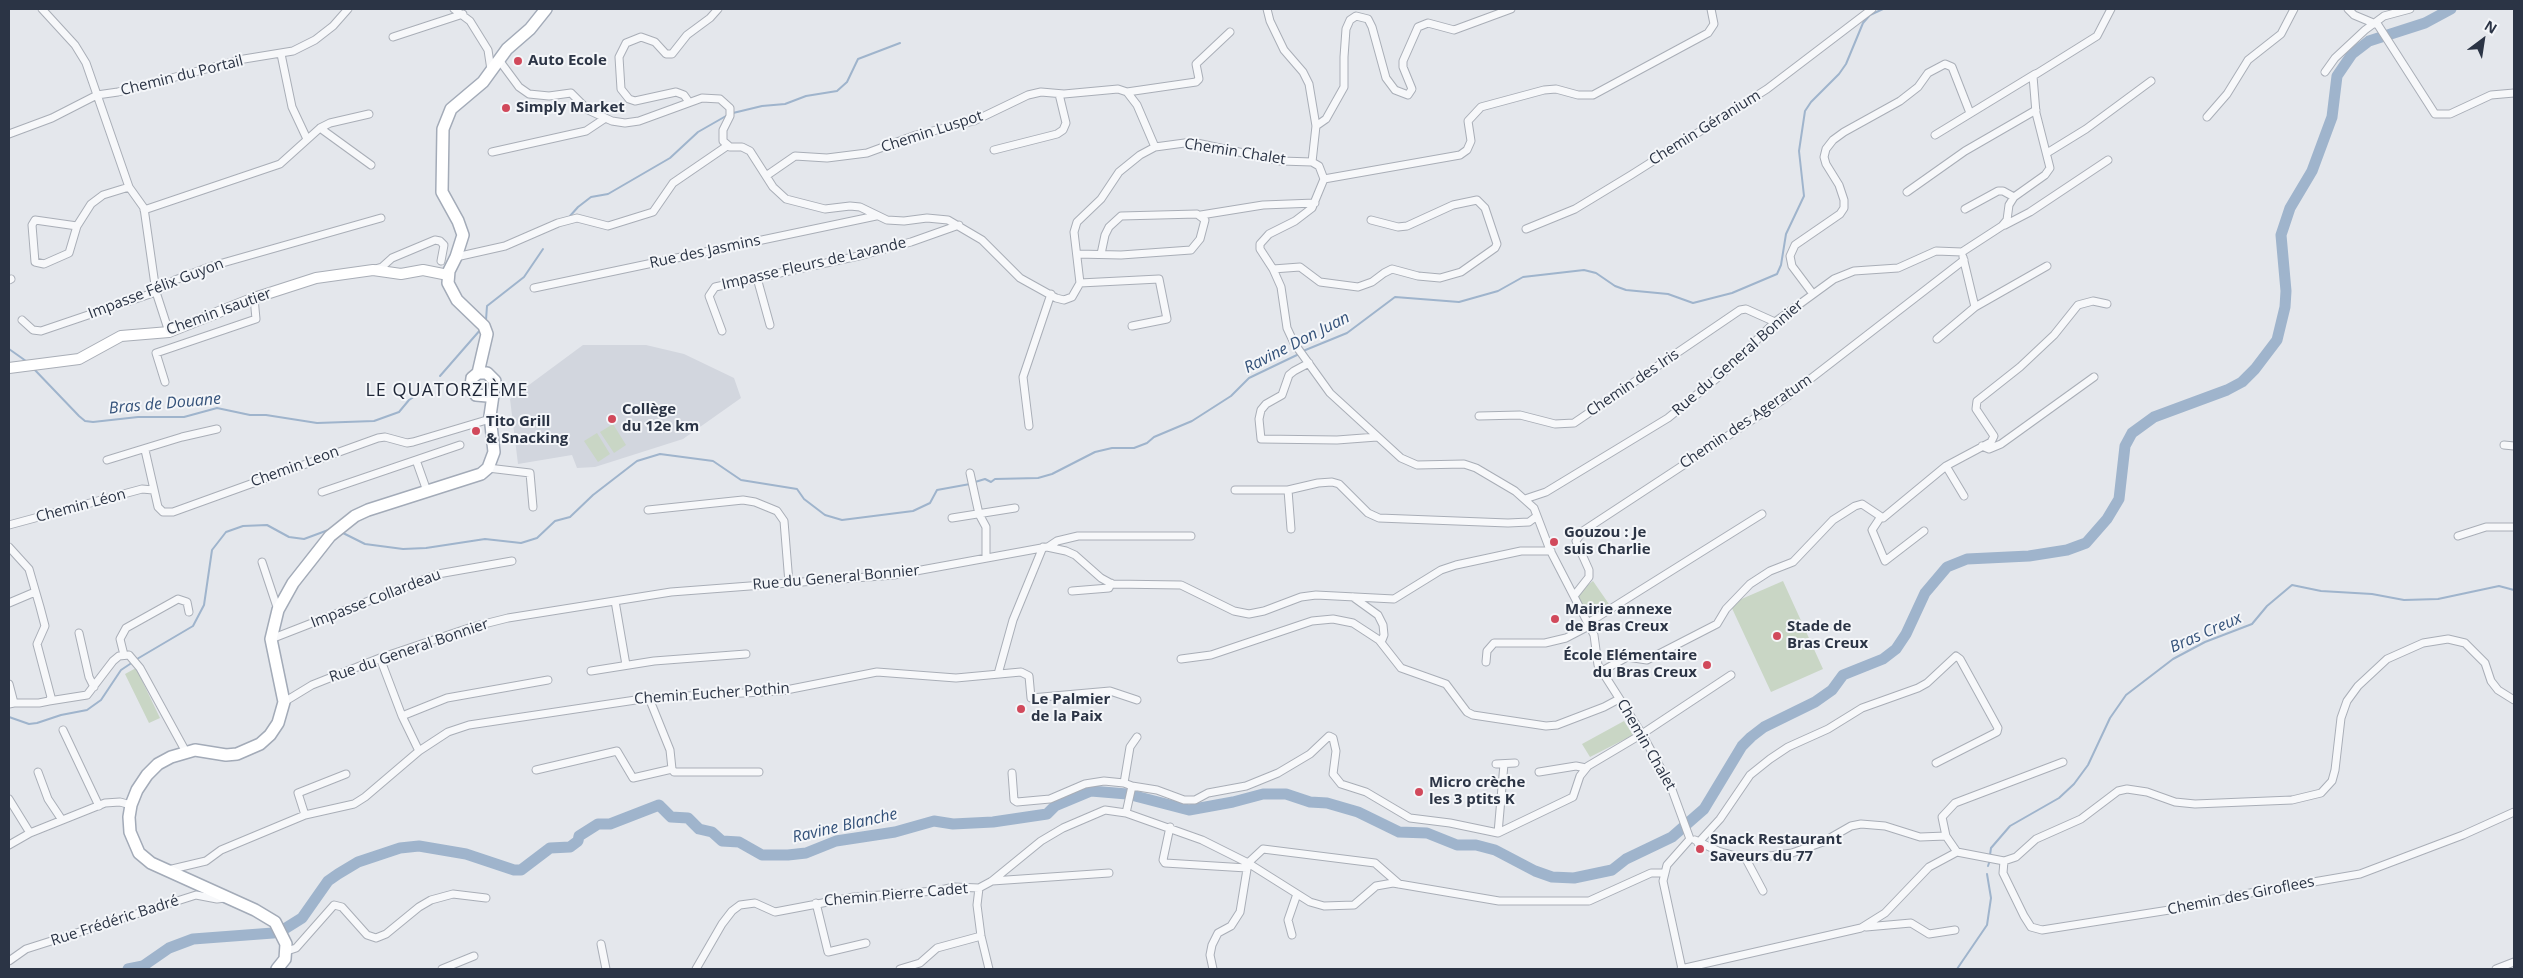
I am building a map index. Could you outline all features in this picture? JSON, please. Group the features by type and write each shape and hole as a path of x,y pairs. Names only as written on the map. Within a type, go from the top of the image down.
{"main road":[{"path":"483,373 487,334 479,321 453,295 448,275 462,241 462,229 442,192 443,129 451,109 483,82 514,41 540,19 546,9"},
{"name":"Chemin Isautier","path":"9,368 79,359 121,336 169,332 254,298 316,278 372,270 401,274 423,270 448,275"},
{"path":"277,969 284,959 286,948 275,922 254,910 151,863 139,852 130,832 129,817 131,805 137,790 147,775 158,764 186,752 204,750 226,755 249,750 270,735 280,718 284,702 271,651 271,639 278,610 302,568 330,536 341,526 368,510 481,474 488,468 494,452 490,417 495,382 483,373"},
{"path":"483,373 472,378 471,386 474,393 479,396 490,417"},
{"path":"479,396 487,396 493,392"}],"street":[{"path":"42,9 75,45 86,63 129,187 144,210 156,292 169,332"},
{"name":"Chemin du Portail","path":"9,134 52,118 97,95 118,92 244,59 281,54 302,47 333,26 348,9"},
{"path":"454,9 470,20 488,50 491,72"},
{"path":"689,102 684,95 676,92 635,101 629,99 621,89 619,57 626,43 641,37 655,42 666,54 672,54 687,35 710,18 718,9"},
{"path":"1267,9 1270,21 1284,50 1303,72 1309,84 1316,126 1312,162 1323,172 1324,178 1460,155 1467,150 1470,141 1468,120 1481,107 1544,90 1556,89 1578,95 1593,95 1708,33 1714,24 1711,9"},
{"path":"1316,126 1326,119 1344,87 1346,29 1350,20 1356,16 1368,19 1372,27 1386,78 1395,90 1408,95 1412,90 1403,67 1403,61 1418,27 1428,23 1454,30 1511,9"},
{"name":"Chemin Géranium","path":"1526,228 1575,209 1767,89 1872,9"},
{"path":"1935,135 2098,36 2111,9"},
{"path":"2207,117 2228,94 2248,60 2281,34 2294,9"},
{"path":"2348,9 2354,15 2376,23 2429,107 2437,115 2450,114 2491,95 2514,93"},
{"path":"2325,72 2340,53 2384,16 2410,9"},
{"path":"393,37 463,14"},
{"name":"Chemin Luspot","path":"766,176 795,156 827,158 867,153 916,135 974,121 1028,95 1041,92 1059,94 1118,89 1127,92 1196,82 1199,79 1196,64 1230,32"},
{"path":"281,54 292,107 306,139"},
{"path":"499,60 515,83 529,94 549,96 571,93 588,110 604,119 625,123 639,121 689,102 712,97 726,103 730,108 730,116 722,136 727,146"},
{"path":"1813,294 1792,266 1790,256 1795,245 1840,214 1844,208 1844,200 1839,185 1826,164 1824,157 1826,149 1833,140 1900,101 1918,87 1928,73 1945,64 1952,67 1970,113"},
{"path":"2002,226 2007,220 2014,197 2049,171 2050,162 2036,110 2032,79 2035,74"},
{"path":"2047,154 2086,129 2151,81"},
{"path":"1127,92 1137,105 1155,147"},
{"path":"994,150 1060,132 1066,123 1059,94"},
{"path":"1907,192 1965,151 2036,110"},
{"path":"144,210 280,164 320,128 330,123 369,114"},
{"path":"492,152 586,131 604,119"},
{"path":"320,128 371,165"},
{"name":"Chemin Chalet","path":"1080,284 1075,227 1080,217 1101,199 1127,165 1155,147 1192,142 1281,161 1312,162"},
{"path":"456,257 505,246 558,223 577,218 608,226 653,212 673,183 727,146 742,147 750,152 773,187 786,199 825,209 850,206 860,207 876,216 904,222 939,218 959,225 982,240 1020,278 1064,300 1072,297 1080,284 1159,279 1167,319 1132,326"},
{"path":"1975,307 1962,252 2002,226 2030,212 2108,160"},
{"name":"Chemin Chalet","path":"1324,178 1315,203 1304,215 1262,239 1260,249 1273,269 1280,287 1287,328 1294,343 1330,393 1377,437 1410,463 1416,465 1464,464 1476,468 1525,498 1534,508 1551,551 1596,641 1596,659 1642,734 1671,788 1683,815 1689,837"},
{"path":"76,226 38,219 32,223 36,262 42,265 69,253 76,226 91,204 103,194 129,187"},
{"path":"1965,209 1998,191 2003,191 2014,197"},
{"path":"1273,269 1300,266 1320,282 1358,287 1366,286 1392,269 1427,277 1451,276 1461,272 1495,248 1497,240 1482,203 1477,200 1453,205 1408,226 1398,227 1371,220"},
{"path":"1101,254 1105,235 1109,227 1121,216 1200,215 1263,205 1315,203"},
{"path":"1077,254 1121,255 1191,250 1198,244 1206,224 1200,215"},
{"name":"Rue des Jasmins","path":"534,288 876,216"},
{"name":"Impasse Félix Guyon","path":"22,320 33,330 41,331 156,292 175,280 212,266 381,218"},
{"name":"Impasse Fleurs de Lavande","path":"722,331 709,296 710,292 716,287 871,253 911,242 959,225"},
{"name":"Chemin Isautier","path":"372,270 382,267 392,258 435,240 440,241 444,245 441,261"},
{"name":"Rue du General Bonnier","path":"1525,498 1546,492 1668,418 1722,374 1775,322 1846,272 1898,268 1936,251 1962,252"},
{"name":"Chemin des Ageratum","path":"1574,596 1589,577 1589,570 1577,545 1580,534 1787,397 1964,260"},
{"path":"1938,339 1975,307 2047,266"},
{"path":"757,278 770,325"},
{"path":"1029,426 1023,377 1050,294"},
{"path":"165,382 156,353 256,320 254,298"},
{"path":"1924,531 1885,561 1872,530 1880,518 1887,516 1946,466 1991,442 1994,438 1976,409 1977,401 2034,355 2054,335 2078,305 2093,301 2108,304"},
{"name":"Chemin des Iris","path":"1479,416 1520,415 1556,424 1574,423 1740,310 1746,310 1775,322"},
{"path":"1307,362 1289,375 1282,395 1266,404 1261,410 1259,419 1261,439 1359,440 1377,437"},
{"path":"1982,446 1989,449 2001,444 2094,377"},
{"name":"Chemin Leon","path":"145,450 158,507 163,512 174,512 378,438 385,436 413,442 490,417"},
{"path":"107,460 145,450 182,437 217,429"},
{"path":"322,492 460,445"},
{"path":"2504,445 2514,446"},
{"path":"416,460 427,491"},
{"path":"1946,466 1964,496"},
{"path":"488,468 530,473 533,507"},
{"path":"971,476 979,514 986,527 986,558"},
{"path":"1235,490 1288,490 1318,482 1335,482 1346,489 1368,513 1386,519 1508,524 1529,522 1537,516"},
{"name":"Chemin Léon","path":"9,525 142,489 153,490"},
{"path":"1288,490 1292,529"},
{"path":"648,510 743,500 755,502 778,511 784,521 789,583"},
{"path":"1602,671 1629,657 1647,660 1717,624 1726,609 1750,584 1770,571 1793,562 1827,526 1855,506 1862,504 1880,518"},
{"path":"952,518 1014,508"},
{"path":"1486,662 1487,650 1494,643 1545,643 1566,638 1762,514"},
{"path":"2458,536 2486,527 2514,527"},
{"path":"998,674 1014,620 1045,547 1057,541 1078,536 1191,536"},
{"path":"9,547 29,569 45,626 37,644 51,694 49,701"},
{"name":"Rue du General Bonnier","path":"284,702 312,684 380,658 472,627 508,618 671,592 894,575 1045,547 1075,555 1111,583"},
{"path":"1072,591 1109,588 1111,583 1181,585 1234,611 1249,614 1264,611 1308,596 1330,594 1394,599 1441,570 1456,564 1521,551 1551,551"},
{"name":"Impasse Collardeau","path":"271,639 438,574 512,561"},
{"path":"262,562 278,610"},
{"path":"9,603 35,592"},
{"path":"1353,597 1378,615 1383,625 1384,636 1379,640"},
{"path":"124,655 120,639 126,628 178,599 187,602 189,612"},
{"path":"615,601 626,665"},
{"path":"1181,659 1211,655 1215,652 1312,621 1333,619 1353,623 1379,640 1401,668 1446,684 1467,712 1473,715 1546,726 1557,725 1604,707 1619,699"},
{"path":"79,633 89,677 94,688"},
{"path":"1861,928 1885,913 1928,867 1957,852 1982,858 2004,860 2016,857 2036,840 2081,819 2118,791 2127,789 2147,792 2175,802 2195,804 2292,800 2321,793 2334,776 2341,718 2347,701 2358,686 2387,659 2422,643 2448,639 2465,643 2485,663 2491,681 2498,690 2514,700"},
{"path":"591,671 626,665 746,654"},
{"path":"124,655 133,659 140,668 186,752"},
{"path":"9,684 11,703 39,703 80,698 87,695 94,688 112,661 124,655"},
{"path":"1698,843 1720,819 1750,775 1770,759 1788,747 1828,729 1862,708 1918,688 1927,683 1956,656 1960,659 1998,728 1997,732 1936,763"},
{"path":"380,658 402,716 419,751"},
{"name":"Chemin Eucher Pothin","path":"165,871 206,861 221,850 305,815 354,804 366,797 419,751 448,732 469,725 649,698 781,691 877,672 956,678 1026,673 1029,676 1031,698 1110,691 1137,700"},
{"path":"1012,773 1014,800 1017,802 1050,799 1085,784 1104,781 1157,790 1184,800 1195,800 1208,794 1246,786 1278,773 1310,754 1329,736 1334,738 1336,751 1333,774 1341,784 1366,792 1410,818 1450,823 1498,833 1574,797 1586,768 1642,734 1731,675"},
{"path":"402,716 447,698 548,680"},
{"path":"649,698 670,750 672,770"},
{"path":"63,730 99,806"},
{"path":"1124,783 1130,747 1137,737"},
{"path":"536,770 618,751 633,778 672,770 680,774 759,772"},
{"path":"1957,852 1946,836 1942,817 1955,803 2064,762"},
{"path":"1498,833 1500,764 1515,763"},
{"path":"1539,772 1576,766 1586,768"},
{"path":"38,772 48,799 62,820"},
{"path":"305,815 298,793 346,774"},
{"path":"1126,813 1132,786"},
{"path":"9,799 30,832"},
{"path":"9,845 30,832 99,806 120,802 131,805"},
{"name":"Chemin Pierre Cadet","path":"696,969 722,924 732,911 740,905 755,903 774,912 854,897 926,892 955,887 979,888 992,881 1041,841 1063,828 1105,810 1126,813 1170,827 1202,840 1317,904 1347,906 1358,903 1376,886 1400,884 1500,901 1589,901 1651,873 1665,873"},
{"name":"Chemin des Giroflees","path":"2004,860 2002,873 2024,916 2031,927 2042,930 2182,908 2255,892 2360,874 2463,835 2514,812"},
{"path":"1946,836 1920,837 1885,826 1861,824 1852,826 1823,842 1792,853 1746,859 1698,843 1689,837 1667,864 1663,881 1681,969 1861,928 1911,923 1929,934 1955,930"},
{"path":"1170,827 1163,860 1165,863 1248,865"},
{"path":"1214,969 1210,955 1212,945 1218,933 1231,926 1240,912 1248,865 1263,848 1375,863 1400,884"},
{"path":"1746,859 1763,891"},
{"path":"992,881 1108,873"},
{"path":"979,888 978,905 981,936 989,969"},
{"path":"286,948 296,948 334,905 342,907 367,935 376,938 386,934 419,906 431,900 453,894 486,898"},
{"path":"1292,935 1288,924 1297,894"},
{"name":"Rue Frédéric Badré","path":"9,961 26,950 196,895 218,900 226,898"},
{"name":"Chemin Pierre Cadet","path":"816,903 828,952 866,943"},
{"path":"900,969 920,963 937,948 981,936"},
{"path":"601,944 606,969"},
{"path":"442,969 474,956"},
{"path":"2496,969 2514,962"}],"shaded area":[{"name":"Collège du 12e km","path":"583,345 646,345 684,354 734,378 741,398 683,439 595,467 577,468 572,455 518,464 510,399"}],"green space":[{"path":"613,424 626,445 614,453 600,432"},
{"path":"597,433 610,454 598,462 584,441"},
{"path":"1593,581 1611,607 1591,620 1575,595"},
{"name":"Stade de Bras Creux","path":"1783,581 1823,669 1771,692 1730,604"},
{"path":"136,668 160,718 149,723 125,674"},
{"path":"1624,721 1633,735 1590,757 1582,744"}],"waterway":[{"name":"Ravine Don Juan","path":"1303,351 1347,333 1395,297 1459,302 1498,291 1523,277 1584,270 1596,273 1615,286 1626,290 1668,294 1693,303 1732,293 1777,274 1781,265 1786,234 1804,196 1799,151 1805,111 1846,64 1863,23 1870,15 1883,9"},
{"name":"Ravine Blanche","path":"1135,796 1189,810 1263,794 1286,794 1310,802 1327,803 1358,812 1399,832 1427,833 1457,845 1476,845 1495,850 1535,871 1552,877 1574,878 1612,870 1626,859 1672,837 1704,809 1742,746 1751,737 1764,727 1815,702 1832,690 1843,675 1883,659 1896,649 1906,634 1925,593 1947,567 1967,559 2029,556 2067,550 2086,543 2107,519 2119,499 2125,446 2132,433 2154,417 2227,390 2242,382 2255,369 2277,340 2285,307 2286,291 2281,235 2290,208 2312,171 2332,117 2337,76 2352,54 2369,41 2425,23 2451,9"},
{"name":"Bras de Douane","path":"733,113 762,106 785,104 806,96 837,91 847,82 858,59 900,43"},
{"name":"Bras de Douane","path":"570,216 591,197 608,194 670,158 698,132 726,116"},
{"name":"Bras de Douane","path":"486,320 487,306 524,277 543,249"},
{"name":"Bras de Douane","path":"440,376 481,329"},
{"name":"Bras de Douane","path":"9,349 26,361"},
{"name":"Ravine Don Juan","path":"975,482 985,479 991,482 995,479 1038,478 1052,474 1095,452 1112,448 1134,448 1147,443 1154,437 1192,421 1231,396 1249,378 1299,354"},
{"name":"Bras de Douane","path":"33,368 79,416 85,421 93,422 138,417 184,417 217,408 250,415 266,415 317,423 374,421 399,412 409,400 429,387"},
{"name":"Ravine Don Juan","path":"343,533 365,544 403,549 426,548 485,539 521,543 537,538 555,521 570,517 593,495 637,461 660,454 713,461 741,480 797,489 804,499 825,515 842,520 913,511 930,503 937,490 970,484"},
{"name":"Ravine Don Juan","path":"137,659 193,626 204,605 212,550 226,532 243,526 267,525 289,537 304,539 331,529"},
{"name":"Bras Creux","path":"1990,855 1991,848 2010,826 2059,798 2074,784 2088,765 2110,718 2126,695 2173,659 2205,642 2252,624 2267,606 2292,585 2321,591 2372,594 2404,600 2438,599 2499,586 2514,590"},
{"name":"Ravine Don Juan","path":"9,717 29,724 87,710 101,700 121,670 133,662"},
{"name":"Ravine Blanche","path":"128,969 143,966 169,948 193,939 273,933 286,928 302,918 328,881 358,862 400,848 419,846 466,854 514,870 521,870 550,848 570,847 578,841 579,836 598,824 610,824 659,805 671,817 688,818 699,829 712,832 722,841 739,842 762,855 788,855 806,853 836,841 895,832 934,821 953,824 993,822 1047,814 1055,806 1091,791 1127,794"},
{"name":"Bras Creux","path":"1988,866 1990,860"},
{"name":"Bras Creux","path":"1957,969 1987,925 1991,898 1987,874"}],"place":[{"name":"Auto Ecole","path":"518,61"},
{"name":"Simply Market","path":"506,108"},
{"name":"Collège du 12e km","path":"612,419"},
{"name":"Tito Grill & Snacking","path":"476,431"},
{"name":"Gouzou : Je suis Charlie","path":"1554,542"},
{"name":"Mairie annexe de Bras Creux","path":"1555,619"},
{"name":"Stade de Bras Creux","path":"1777,636"},
{"name":"École Elémentaire du Bras Creux","path":"1707,665"},
{"name":"Le Palmier de la Paix","path":"1021,709"},
{"name":"Micro crèche les 3 ptits K","path":"1419,792"},
{"name":"Snack Restaurant Saveurs du 77","path":"1700,849"}],"district":[{"name":"LE QUATORZIÈME","path":"447,391"}]}
